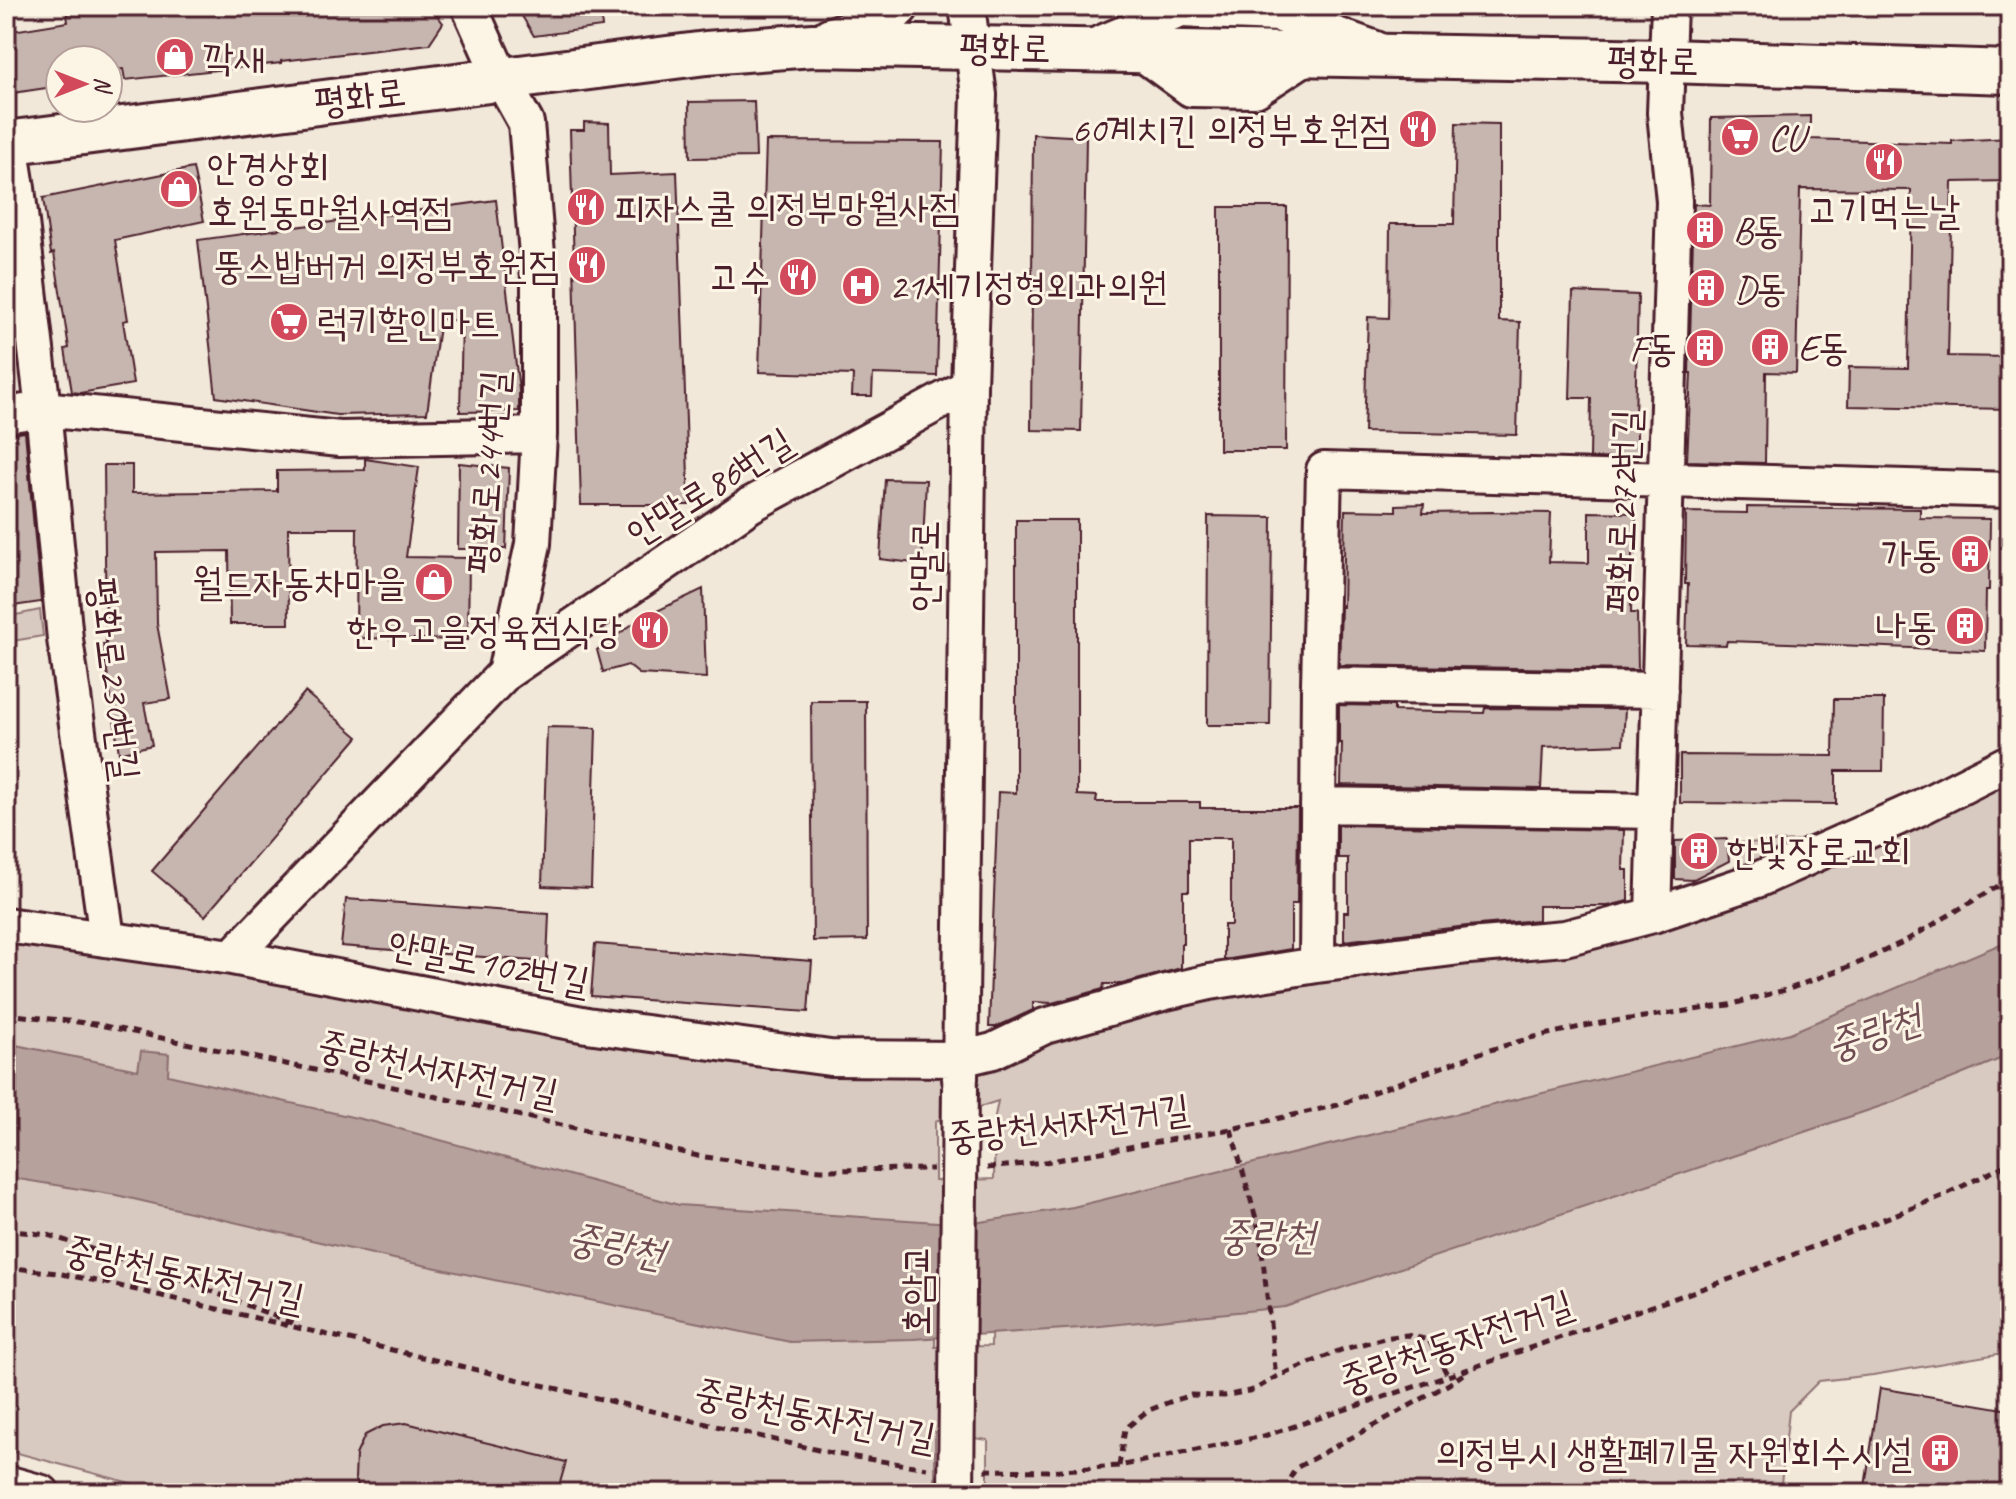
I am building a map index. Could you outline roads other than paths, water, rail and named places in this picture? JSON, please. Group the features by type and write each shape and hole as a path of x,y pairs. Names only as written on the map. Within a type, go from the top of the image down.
{"main road":[{"path":"813,45 869,26 897,6"},
{"name":"평화로","path":"8,143 706,53 813,45 1668,61 2010,72"}],"street":[{"name":"평화로244번길","path":"469,6 502,80 526,123 539,278 539,435 533,544 505,673"},
{"name":"안말로","path":"960,1073 969,386 979,95 967,6"},
{"name":"안말로","path":"973,48 983,6"},
{"name":"평화로272번길","path":"1653,915 1674,201 1665,113 1669,6"},
{"path":"1086,50 1180,10 1278,14 1395,56"},
{"name":"평화로230번길","path":"8,143 17,188 43,409 65,639 107,938"},
{"name":"안말로86번길","path":"505,673 750,505 969,386"},
{"path":"6,415 43,409 340,439 539,435"},
{"path":"1317,965 1324,470 2010,490"},
{"path":"232,957 505,673"},
{"path":"1319,685 1660,690"},
{"name":"안말로102번길","path":"6,925 232,957 587,1025 960,1073 993,1051 1045,1026 1166,992 1317,965 1469,946 1565,938 1653,915 1757,880 1917,809 2010,762"},
{"path":"1318,805 1656,811"},
{"name":"호암교","path":"958,1477 960,1073"},
{"path":"6,1483 42,1493"}],"water":[{"name":"중랑천","path":"2010,940 2010,1055 1899,1100 1285,1307 1081,1328 913,1339 790,1342 394,1259 116,1195 6,1177 6,1043 138,1070 141,1051 169,1054 168,1075 374,1122 679,1205 968,1224 1073,1207 1790,1033"}],"place":[{"name":"깍새","path":"175,57"},
{"name":"60계치킨 의정부호원점","path":"1418,129"},
{"name":"CU","path":"1740,137"},
{"name":"고기먹는날","path":"1884,162"},
{"name":"안경상회 호원동망월사역점","path":"179,189"},
{"name":"피자스쿨 의정부망월사점","path":"586,207"},
{"name":"B동","path":"1705,230"},
{"name":"뚱스밥버거 의정부호원점","path":"587,265"},
{"name":"고수","path":"798,277"},
{"name":"21세기정형외과의원","path":"861,286"},
{"name":"D동","path":"1706,288"},
{"name":"럭키할인마트","path":"289,322"},
{"name":"E동","path":"1770,347"},
{"name":"F동","path":"1705,348"},
{"name":"가동","path":"1970,554"},
{"name":"월드자동차마을","path":"434,582"},
{"name":"나동","path":"1965,626"},
{"name":"한우고을정육점식당","path":"650,630"},
{"name":"한빛장로교회","path":"1699,851"},
{"name":"의정부시 생활폐기물 자원회수시설","path":"1940,1453"}]}
